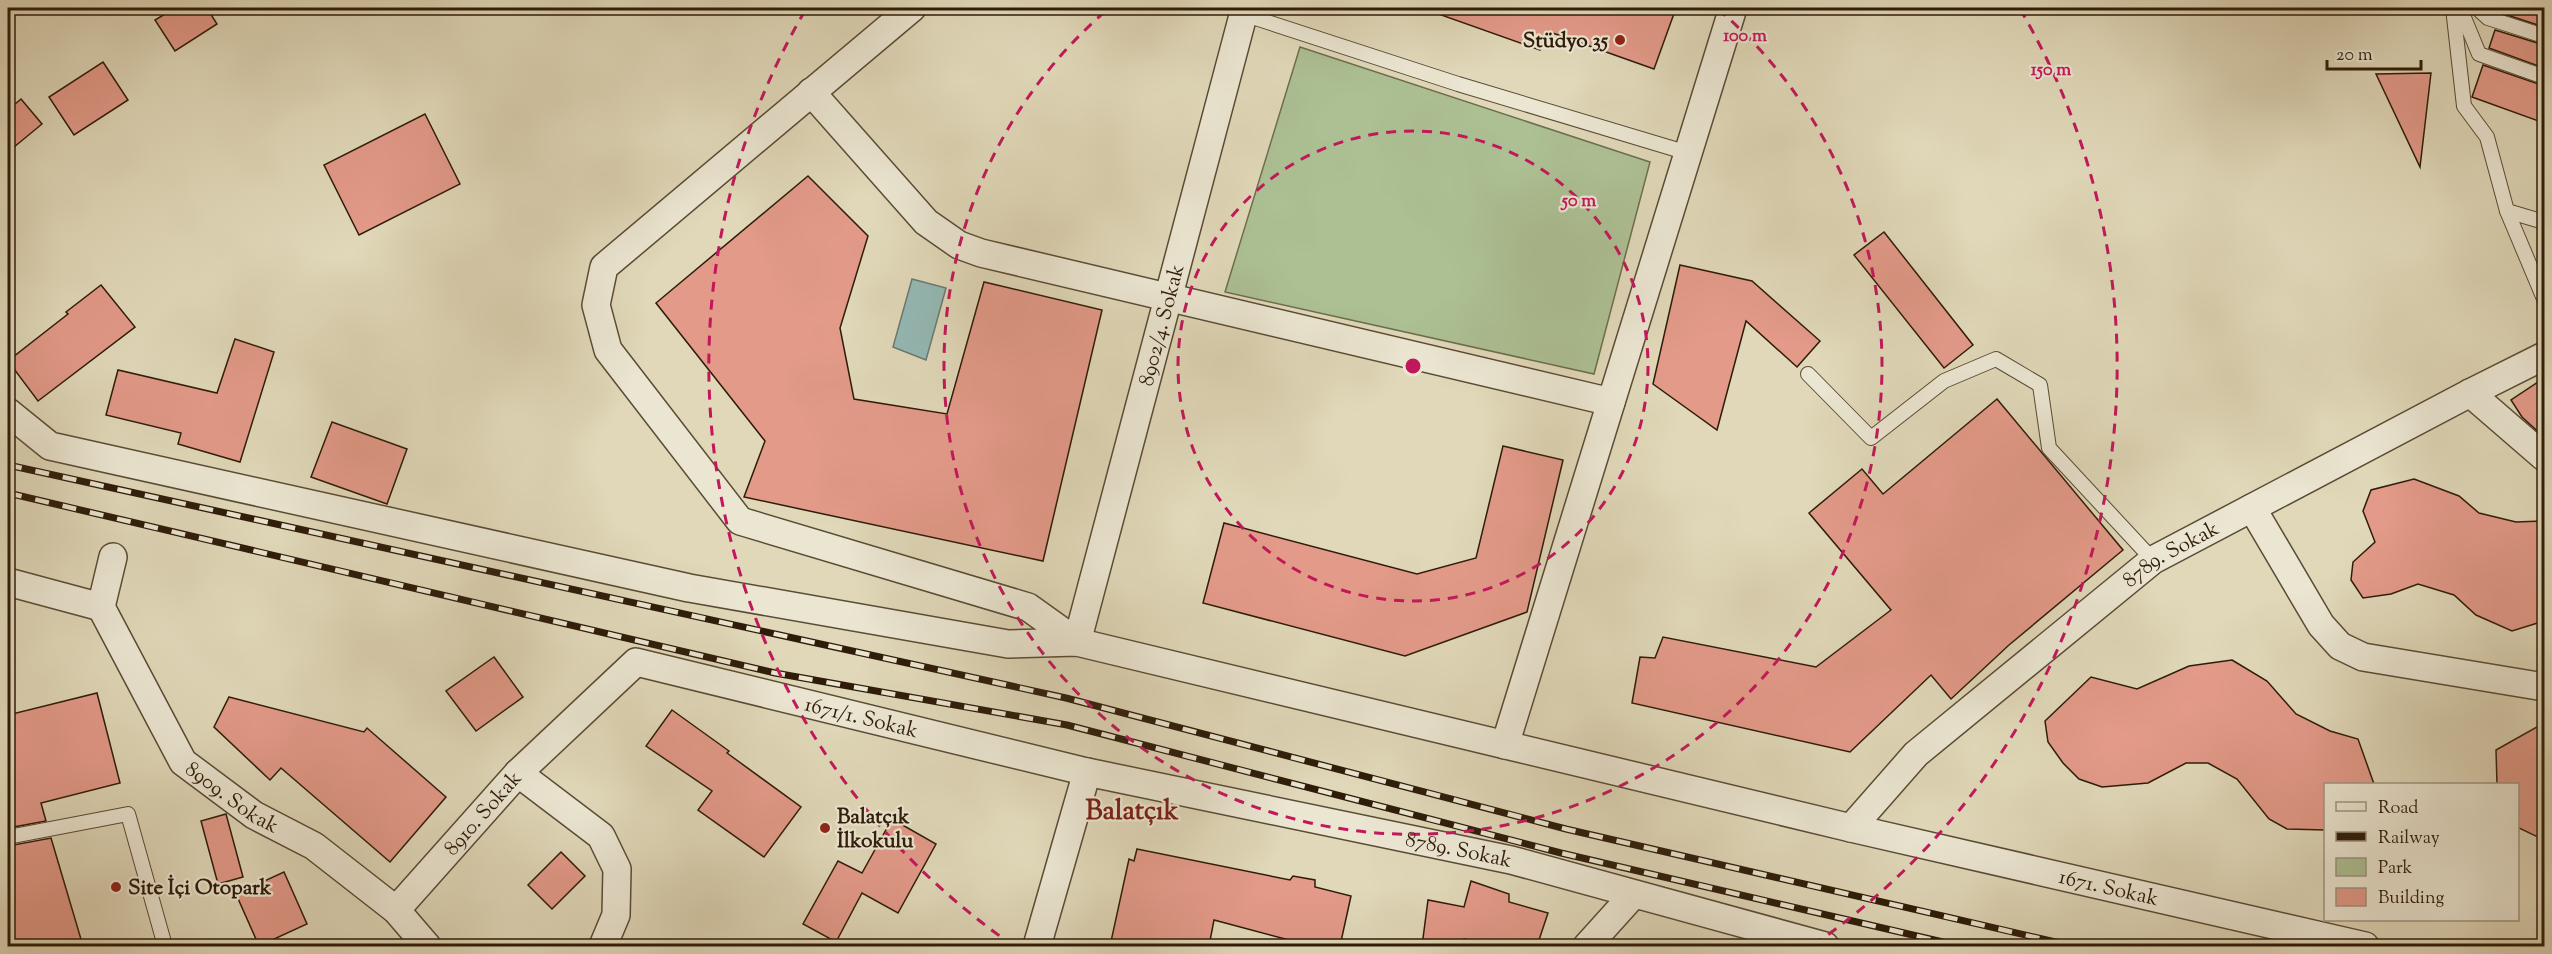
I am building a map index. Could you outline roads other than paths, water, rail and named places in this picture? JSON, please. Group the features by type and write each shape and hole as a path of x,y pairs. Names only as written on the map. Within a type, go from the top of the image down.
{"street":[{"path":"912,8 604,267 596,305 608,350 741,521 1028,607 1077,642"},
{"path":"1505,745 1733,8"},
{"name":"8902/4. Sokak","path":"1077,642 1244,11"},
{"path":"811,92 926,222 959,245 981,253 1611,402"},
{"name":"8789. Sokak","path":"1851,828 1916,754 2153,560 2544,356"},
{"path":"2470,393 2544,457"},
{"path":"8,411 50,447 689,588 1008,644 1077,642"},
{"path":"2252,508 2321,625 2340,646 2363,657 2544,687"},
{"path":"8,582 101,607 113,557"},
{"name":"8909. Sokak","path":"101,607 183,762 254,815 314,846 396,910 427,946"},
{"name":"1671. Sokak","path":"1077,642 1851,828 2365,946"},
{"name":"1671/1. Sokak","path":"518,773 636,662 1087,772"},
{"path":"1037,946 1087,772"},
{"name":"8789. Sokak","path":"1087,772 1511,860 1825,946"},
{"name":"8910. Sokak","path":"396,910 518,773 601,836 618,869 616,915 603,946"},
{"path":"1587,946 1633,895"}],"lane":[{"path":"2453,8 2464,106 2487,137 2507,211 2544,299"},
{"path":"2460,8 2479,54 2544,77"},
{"path":"2478,8 2488,18 2544,36"},
{"path":"1244,11 1458,84 1688,153"},
{"path":"2507,211 2544,222"},
{"path":"1808,374 1871,438 1944,381 1996,359 2040,385 2049,448 2153,560"},
{"path":"8,837 128,814 165,946"}],"water":[{"path":"912,279 946,288 926,360 893,347"}],"railway":[{"path":"8,465 1066,698 1566,829 2073,946"},
{"path":"8,493 775,673 1067,725 1561,853 1960,946"}],"place":[{"name":"Stüdyo 35","path":"1620,40"},
{"name":"Balatçık İlkokulu","path":"825,828"},
{"name":"Site İçi Otopark","path":"116,887"}],"district":[{"name":"Balatçık","path":"1132,810"}]}
